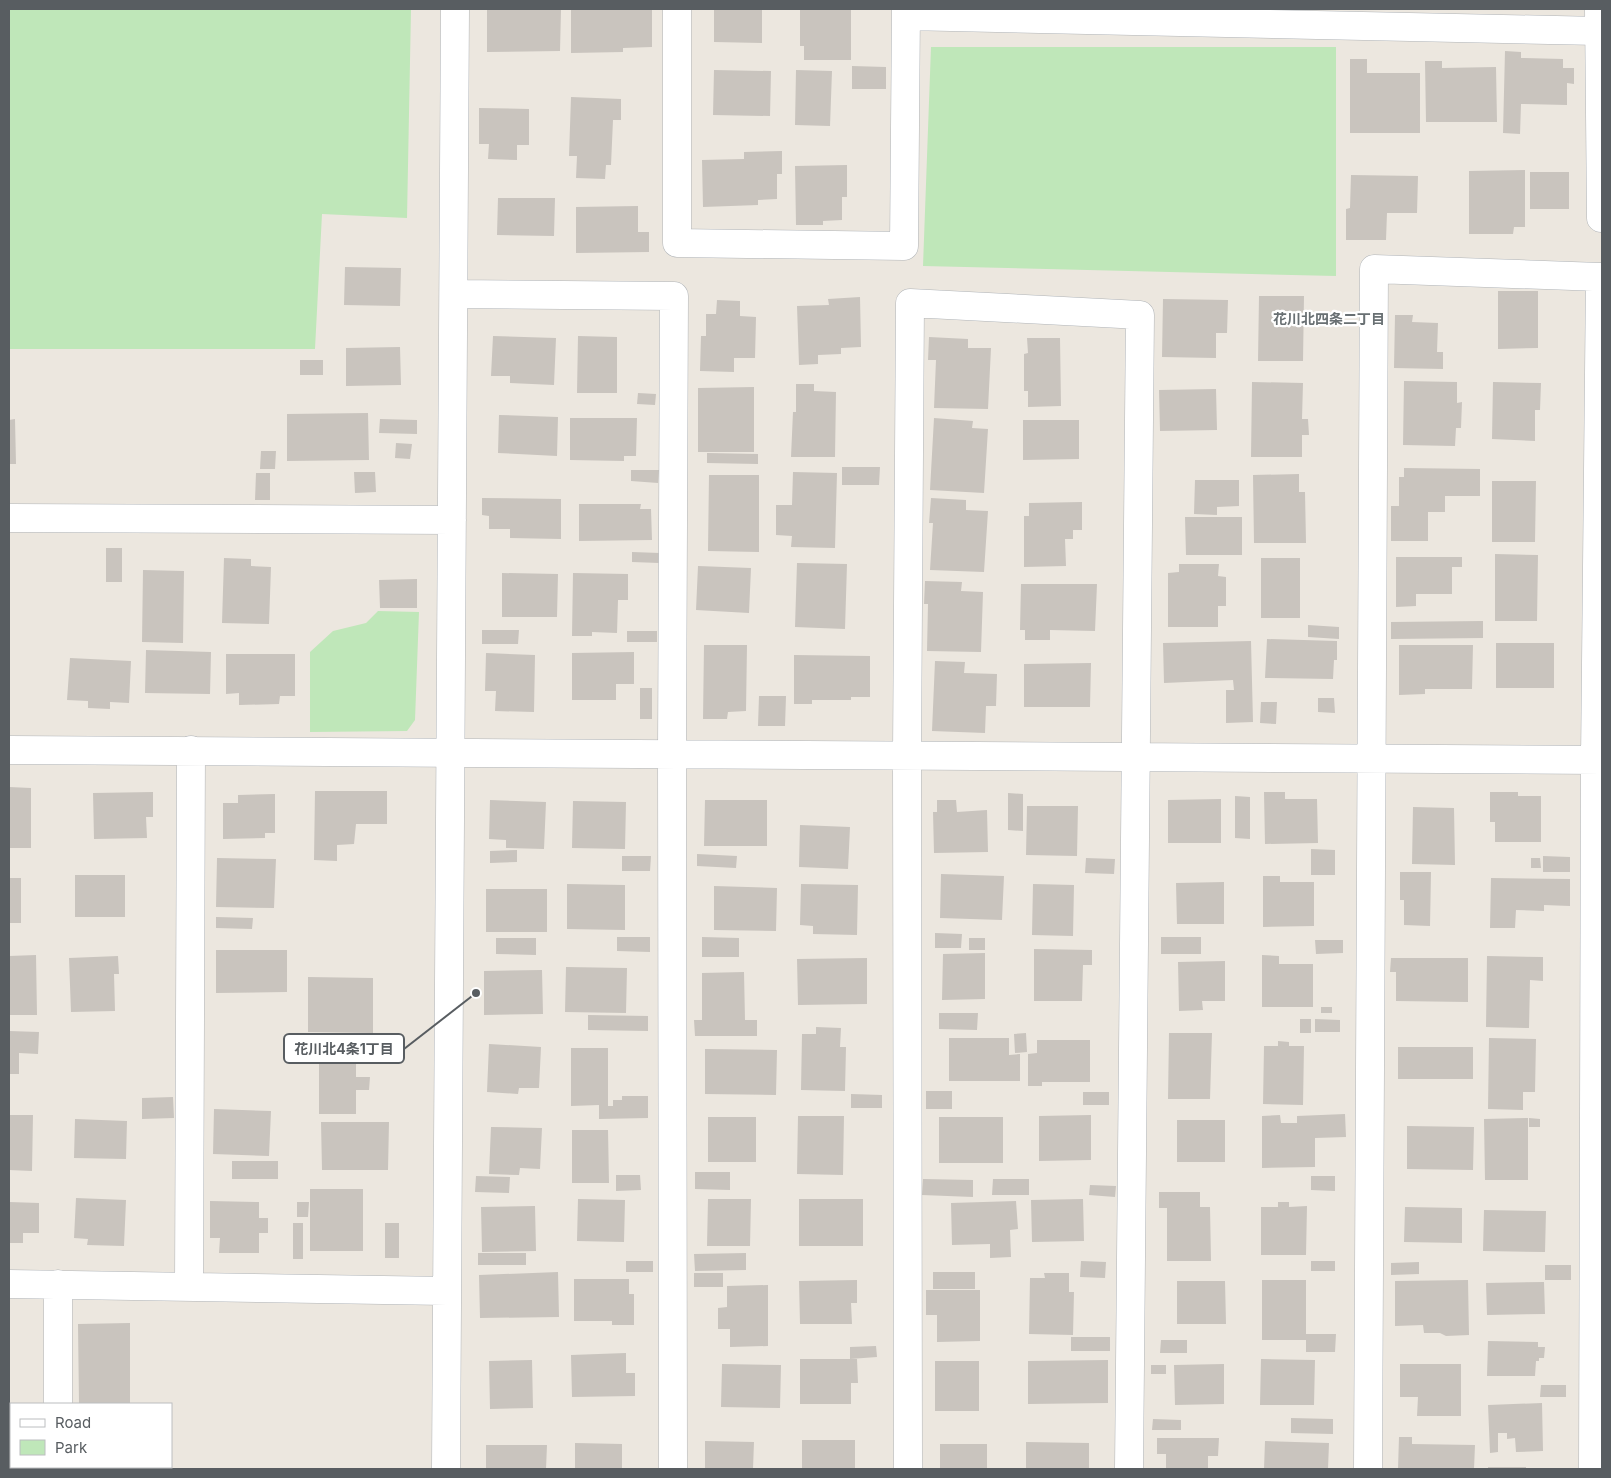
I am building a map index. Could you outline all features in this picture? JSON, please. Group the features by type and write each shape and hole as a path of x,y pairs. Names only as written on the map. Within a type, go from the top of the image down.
{"street":[{"path":"446,1469 455,9"},
{"path":"677,9 677,243 904,246 906,12 1599,20 1600,218 1602,218"},
{"path":"1368,1469 1374,269 1600,277 1599,760 1593,1469"},
{"path":"454,294 674,296 672,753 673,1469"},
{"path":"908,1469 907,755 910,303 1140,315 1129,1469"},
{"path":"9,518 452,520"},
{"path":"9,750 451,751 1599,760"},
{"path":"189,1287 192,750"},
{"path":"9,1284 447,1291"},
{"path":"58,1284 58,1403"}],"green space":[{"path":"9,9 411,9 407,218 322,214 315,349 9,349"},
{"path":"931,47 1336,47 1336,276 923,266"},
{"path":"378,611 419,612 415,720 407,731 310,732 310,652 333,631 366,623"}],"building":[{"path":"487,9 561,9 560,51 487,52"},
{"path":"571,9 652,10 652,47 623,48 623,52 571,53"},
{"path":"714,9 762,9 762,43 714,42"},
{"path":"800,9 851,9 851,60 804,60 804,46 800,46"},
{"path":"1505,51 1521,52 1521,58 1563,59 1563,68 1574,68 1574,84 1567,83 1567,105 1521,104 1520,134 1503,133"},
{"path":"1350,59 1367,59 1367,73 1420,73 1420,133 1350,133"},
{"path":"1425,61 1442,61 1442,68 1496,67 1497,122 1426,122"},
{"path":"852,66 886,67 886,89 852,89"},
{"path":"714,70 771,71 770,116 713,115"},
{"path":"796,70 832,71 830,126 795,125"},
{"path":"571,97 621,99 621,120 613,120 611,165 606,165 605,179 576,178 577,156 569,156"},
{"path":"479,108 529,109 529,145 517,145 517,160 488,159 489,144 479,144"},
{"path":"782,151 782,174 777,174 777,199 758,200 758,205 703,207 702,160 744,159 744,152"},
{"path":"847,165 847,197 842,197 842,220 823,221 823,225 796,225 795,166"},
{"path":"1525,170 1525,227 1514,227 1513,234 1469,234 1469,171"},
{"path":"1530,172 1569,172 1569,209 1530,209"},
{"path":"1351,175 1418,176 1417,213 1387,213 1386,240 1346,240 1346,209 1350,208"},
{"path":"498,198 555,198 554,236 497,235"},
{"path":"638,206 638,232 649,232 649,252 576,253 576,207"},
{"path":"345,267 401,268 400,306 344,305"},
{"path":"1498,291 1538,291 1538,348 1498,349"},
{"path":"1259,296 1304,296 1303,361 1258,361"},
{"path":"860,297 861,347 841,348 841,354 818,355 818,364 799,365 797,306 829,305 828,299"},
{"path":"1163,299 1228,300 1227,333 1216,333 1216,358 1162,357"},
{"path":"717,300 740,301 740,316 756,317 755,358 734,358 734,372 700,371 701,336 706,336 706,314 716,314"},
{"path":"1395,315 1413,315 1412,322 1438,323 1437,352 1443,352 1443,369 1394,368"},
{"path":"493,336 556,338 554,385 510,383 510,376 491,376"},
{"path":"578,336 617,337 617,393 577,393"},
{"path":"929,337 968,339 968,348 991,348 988,409 934,408 936,360 928,360"},
{"path":"1027,338 1060,338 1061,406 1028,407 1028,391 1024,391 1024,354 1028,353"},
{"path":"400,347 401,385 346,386 346,348"},
{"path":"300,360 323,360 323,375 300,375"},
{"path":"1404,381 1457,382 1457,403 1462,402 1461,428 1456,428 1455,446 1403,445"},
{"path":"1252,382 1303,383 1302,419 1308,419 1309,435 1302,435 1302,457 1251,457"},
{"path":"1493,382 1541,383 1540,410 1535,410 1535,441 1492,439"},
{"path":"796,384 814,384 814,391 836,392 835,457 791,457 793,412 796,412"},
{"path":"754,387 754,452 698,452 698,388"},
{"path":"1216,389 1217,430 1160,431 1159,390"},
{"path":"638,393 656,394 655,405 637,404"},
{"path":"368,413 369,460 287,461 287,414"},
{"path":"499,415 558,417 557,456 498,453"},
{"path":"570,418 637,418 636,456 624,456 624,461 570,460"},
{"path":"934,418 973,421 972,428 988,429 984,493 930,490"},
{"path":"15,419 16,464 9,464 9,420"},
{"path":"380,419 417,420 417,434 379,433"},
{"path":"1023,420 1079,420 1079,459 1023,460"},
{"path":"396,443 412,444 410,459 395,458"},
{"path":"261,451 276,451 275,469 260,469"},
{"path":"707,453 758,454 758,464 707,463"},
{"path":"842,467 880,467 879,485 842,485"},
{"path":"1404,468 1480,469 1480,496 1445,496 1445,512 1428,512 1428,541 1391,541 1391,506 1399,506 1399,477 1404,477"},
{"path":"631,470 659,470 658,483 631,481"},
{"path":"354,472 375,472 376,492 355,493"},
{"path":"793,472 837,473 835,548 791,547 792,536 776,535 776,505 792,505"},
{"path":"256,473 270,473 270,500 255,500"},
{"path":"1299,474 1299,492 1305,492 1306,543 1254,543 1253,475"},
{"path":"709,475 759,475 759,552 708,551"},
{"path":"1195,480 1239,480 1239,506 1217,507 1217,515 1194,514"},
{"path":"1492,481 1536,481 1535,542 1492,542"},
{"path":"482,498 561,499 561,539 510,538 510,529 489,529 489,516 482,515"},
{"path":"931,498 966,500 966,510 988,511 984,572 930,570 933,523 929,523"},
{"path":"1082,502 1082,530 1073,530 1073,539 1065,539 1066,566 1024,567 1024,516 1029,516 1029,503"},
{"path":"579,504 641,504 640,509 651,509 652,540 579,541"},
{"path":"1185,517 1242,517 1242,555 1186,555"},
{"path":"106,548 122,548 122,582 106,582"},
{"path":"632,552 660,553 659,563 632,562"},
{"path":"1495,554 1538,555 1537,621 1495,621"},
{"path":"1396,557 1462,557 1462,567 1452,567 1452,594 1416,594 1416,606 1396,607"},
{"path":"224,558 251,559 251,566 271,567 269,624 222,623"},
{"path":"1261,558 1300,558 1300,618 1261,618"},
{"path":"797,563 847,564 845,629 795,627"},
{"path":"1179,564 1219,564 1218,576 1226,577 1226,606 1218,606 1218,627 1168,627 1168,573 1179,572"},
{"path":"698,566 751,568 749,613 696,610"},
{"path":"143,570 184,571 183,643 142,642"},
{"path":"502,573 558,574 557,617 502,617"},
{"path":"573,573 628,574 628,600 618,600 617,633 592,632 592,636 572,636"},
{"path":"417,579 417,608 380,608 379,580"},
{"path":"925,581 962,582 961,591 983,592 981,652 927,651 928,604 924,604"},
{"path":"1021,584 1097,584 1095,631 1050,630 1050,640 1025,640 1025,630 1020,630"},
{"path":"1483,621 1483,638 1391,639 1391,622"},
{"path":"1308,625 1339,627 1339,639 1308,637"},
{"path":"482,630 519,630 518,644 482,644"},
{"path":"627,631 657,631 657,642 627,642"},
{"path":"1267,639 1337,641 1337,660 1334,660 1333,679 1265,678"},
{"path":"1251,641 1253,722 1226,723 1226,690 1234,690 1233,680 1164,683 1163,643"},
{"path":"1496,643 1554,643 1554,688 1496,688"},
{"path":"704,645 747,645 746,711 728,712 727,719 703,719"},
{"path":"1399,645 1473,645 1472,689 1425,689 1425,694 1399,695"},
{"path":"146,650 211,652 210,694 145,693"},
{"path":"634,652 634,684 616,684 616,700 572,700 572,653"},
{"path":"486,653 535,655 534,712 495,711 496,691 485,691"},
{"path":"226,654 295,654 295,696 280,696 279,704 239,705 239,693 226,694"},
{"path":"794,655 870,656 870,697 851,697 851,700 812,700 812,704 794,704"},
{"path":"70,658 131,661 129,703 110,702 110,709 88,708 88,701 67,700"},
{"path":"935,661 965,662 964,673 997,674 996,706 986,706 985,733 932,731"},
{"path":"1091,663 1090,707 1024,707 1024,664"},
{"path":"640,688 652,688 652,719 640,719"},
{"path":"759,696 786,696 785,726 758,726"},
{"path":"1318,698 1334,698 1335,713 1318,712"},
{"path":"1261,702 1277,702 1276,724 1260,723"},
{"path":"9,787 31,788 31,848 9,848"},
{"path":"315,791 387,791 387,824 356,824 354,844 337,845 337,861 314,860"},
{"path":"153,792 153,817 146,817 147,838 94,839 93,793"},
{"path":"1264,792 1285,792 1285,799 1317,799 1318,843 1265,844"},
{"path":"1490,792 1518,792 1518,796 1541,796 1541,842 1495,842 1495,822 1490,822"},
{"path":"1008,793 1023,794 1023,831 1008,830"},
{"path":"275,794 275,833 265,833 265,838 223,839 223,803 238,803 238,795"},
{"path":"1235,796 1250,797 1250,839 1235,838"},
{"path":"1221,799 1221,843 1168,843 1168,800"},
{"path":"490,800 546,802 544,849 506,848 506,840 489,839"},
{"path":"705,800 767,800 767,846 704,846"},
{"path":"937,800 956,800 957,812 987,810 988,852 934,853 933,812 937,812"},
{"path":"573,801 626,802 625,849 572,848"},
{"path":"1027,806 1078,806 1077,856 1026,855"},
{"path":"1413,807 1454,808 1455,865 1412,864"},
{"path":"800,825 850,827 848,869 799,867"},
{"path":"1311,849 1335,850 1335,875 1311,875"},
{"path":"517,850 517,862 490,863 490,851"},
{"path":"697,854 737,856 736,868 697,866"},
{"path":"622,856 651,856 650,871 622,871"},
{"path":"1543,856 1570,857 1570,872 1543,872"},
{"path":"217,858 276,859 274,908 216,907"},
{"path":"1086,858 1115,859 1114,874 1085,873"},
{"path":"1531,858 1540,858 1541,868 1531,868"},
{"path":"1400,872 1431,872 1430,926 1404,925 1404,900 1400,900"},
{"path":"941,874 1004,876 1002,920 940,918"},
{"path":"75,875 125,875 125,917 75,917"},
{"path":"1263,876 1280,876 1280,882 1314,882 1314,926 1263,927"},
{"path":"9,878 21,878 21,923 9,923"},
{"path":"1491,878 1570,879 1570,906 1544,905 1544,911 1516,910 1515,928 1490,928"},
{"path":"1224,882 1224,924 1177,924 1176,883"},
{"path":"567,884 625,885 625,930 567,929"},
{"path":"801,884 858,885 857,935 813,934 813,926 800,925"},
{"path":"1033,884 1074,885 1073,936 1032,935"},
{"path":"714,886 777,888 776,931 714,930"},
{"path":"486,889 547,889 547,932 486,932"},
{"path":"216,917 253,918 252,929 216,928"},
{"path":"935,933 962,934 961,948 935,948"},
{"path":"617,937 650,937 650,952 617,951"},
{"path":"702,937 739,938 739,957 702,957"},
{"path":"1161,937 1201,937 1201,954 1161,954"},
{"path":"496,938 536,938 536,955 496,954"},
{"path":"969,938 985,938 985,950 969,950"},
{"path":"1315,940 1343,940 1343,953 1316,954"},
{"path":"1034,949 1092,950 1092,965 1083,965 1082,1001 1034,1001"},
{"path":"216,950 287,950 287,992 216,993"},
{"path":"985,953 985,999 942,1000 943,954"},
{"path":"36,955 37,1015 9,1015 9,956"},
{"path":"1262,955 1279,956 1279,964 1313,964 1313,1007 1262,1007"},
{"path":"118,956 119,974 114,974 115,1011 71,1012 69,958"},
{"path":"1487,956 1543,957 1543,981 1530,980 1529,1028 1486,1027"},
{"path":"867,958 867,1004 798,1005 797,959"},
{"path":"1391,958 1468,958 1468,1002 1396,1001 1396,972 1390,972"},
{"path":"1225,961 1225,1001 1202,1001 1203,1010 1179,1011 1178,962"},
{"path":"566,967 627,968 626,1013 565,1012"},
{"path":"542,970 543,1014 484,1015 484,971"},
{"path":"744,972 745,1020 757,1020 757,1036 695,1036 694,1020 702,1020 702,973"},
{"path":"308,977 373,978 373,1033 308,1032"},
{"path":"1321,1007 1332,1007 1332,1013 1321,1013"},
{"path":"939,1013 978,1013 977,1030 939,1029"},
{"path":"588,1015 648,1016 648,1031 588,1030"},
{"path":"1300,1019 1311,1019 1311,1033 1300,1033"},
{"path":"1315,1019 1340,1020 1340,1032 1315,1032"},
{"path":"816,1027 841,1028 840,1047 846,1047 845,1091 801,1090 802,1034 816,1034"},
{"path":"9,1031 39,1032 38,1054 19,1053 19,1074 9,1074"},
{"path":"1026,1033 1027,1052 1015,1053 1014,1034"},
{"path":"1169,1033 1212,1033 1210,1099 1168,1099"},
{"path":"949,1038 1009,1038 1009,1055 1020,1054 1020,1081 949,1081"},
{"path":"1489,1038 1536,1039 1535,1092 1523,1092 1523,1110 1488,1109"},
{"path":"1037,1040 1090,1040 1090,1082 1042,1082 1042,1086 1028,1086 1028,1054 1037,1053"},
{"path":"1278,1041 1289,1042 1289,1046 1304,1046 1303,1105 1263,1104 1264,1046 1278,1046"},
{"path":"489,1044 541,1047 539,1088 519,1088 518,1094 487,1092"},
{"path":"1398,1047 1473,1047 1473,1079 1398,1079"},
{"path":"571,1048 608,1048 608,1106 613,1106 613,1100 622,1100 622,1096 648,1096 648,1118 599,1119 599,1105 571,1106"},
{"path":"705,1049 777,1050 776,1095 705,1094"},
{"path":"356,1062 356,1077 370,1077 369,1090 356,1090 356,1114 319,1114 319,1063"},
{"path":"926,1091 952,1091 952,1109 926,1109"},
{"path":"1083,1092 1109,1092 1109,1105 1083,1105"},
{"path":"851,1094 882,1095 882,1108 851,1108"},
{"path":"173,1097 174,1118 142,1119 142,1098"},
{"path":"214,1109 271,1111 269,1156 213,1154"},
{"path":"1345,1114 1346,1137 1315,1138 1315,1167 1262,1168 1262,1116 1280,1115 1281,1123 1297,1123 1297,1116"},
{"path":"9,1115 33,1115 32,1171 9,1170"},
{"path":"1091,1115 1091,1160 1039,1161 1039,1116"},
{"path":"798,1116 844,1116 843,1175 797,1174"},
{"path":"708,1117 756,1117 756,1162 708,1162"},
{"path":"939,1117 1003,1117 1003,1163 939,1163"},
{"path":"1528,1118 1528,1180 1485,1180 1484,1119"},
{"path":"1529,1118 1540,1119 1540,1127 1529,1127"},
{"path":"75,1119 127,1121 126,1159 74,1158"},
{"path":"1177,1120 1225,1120 1225,1162 1177,1162"},
{"path":"321,1122 389,1122 388,1170 322,1170"},
{"path":"1407,1126 1474,1127 1473,1170 1407,1169"},
{"path":"491,1127 542,1128 540,1169 520,1168 519,1175 489,1174"},
{"path":"572,1130 608,1130 609,1183 572,1183"},
{"path":"232,1161 278,1161 278,1179 232,1179"},
{"path":"695,1172 730,1172 730,1190 695,1189"},
{"path":"616,1175 640,1175 641,1190 616,1191"},
{"path":"476,1176 510,1177 509,1193 475,1192"},
{"path":"1311,1176 1335,1176 1335,1191 1311,1190"},
{"path":"923,1179 973,1180 973,1197 922,1195"},
{"path":"993,1179 1029,1179 1029,1195 992,1195"},
{"path":"1090,1185 1116,1186 1115,1197 1089,1195"},
{"path":"310,1189 363,1189 363,1251 310,1251"},
{"path":"1159,1192 1200,1192 1200,1207 1210,1207 1211,1261 1167,1261 1167,1208 1159,1208"},
{"path":"76,1198 126,1200 124,1246 87,1245 88,1239 74,1238"},
{"path":"578,1199 625,1200 624,1242 577,1241"},
{"path":"708,1199 751,1199 750,1246 707,1246"},
{"path":"799,1199 863,1199 863,1246 799,1246"},
{"path":"1083,1199 1084,1241 1032,1242 1031,1200"},
{"path":"210,1201 259,1202 259,1218 268,1218 268,1233 259,1233 259,1253 219,1253 220,1238 210,1238"},
{"path":"1016,1201 1018,1229 1010,1230 1011,1257 990,1258 990,1244 952,1245 951,1203"},
{"path":"9,1202 39,1203 39,1233 23,1233 23,1243 9,1243"},
{"path":"297,1202 309,1202 308,1217 297,1217"},
{"path":"1278,1202 1289,1202 1289,1207 1307,1206 1306,1255 1261,1255 1261,1207 1278,1207"},
{"path":"535,1206 536,1251 482,1252 481,1207"},
{"path":"1405,1207 1462,1208 1462,1243 1404,1242"},
{"path":"1484,1210 1546,1211 1545,1252 1483,1251"},
{"path":"293,1223 303,1223 303,1259 293,1259"},
{"path":"385,1223 399,1223 399,1258 385,1258"},
{"path":"478,1253 526,1253 526,1265 478,1265"},
{"path":"746,1253 746,1270 695,1271 694,1254"},
{"path":"626,1261 653,1261 653,1272 626,1272"},
{"path":"1081,1261 1106,1262 1105,1278 1080,1277"},
{"path":"1311,1261 1335,1261 1335,1271 1311,1271"},
{"path":"1419,1262 1419,1274 1391,1275 1391,1263"},
{"path":"1545,1265 1571,1265 1571,1280 1545,1280"},
{"path":"558,1272 559,1317 480,1318 479,1275"},
{"path":"933,1272 975,1272 975,1289 933,1289"},
{"path":"694,1273 723,1273 723,1287 694,1287"},
{"path":"1044,1273 1069,1273 1069,1292 1074,1292 1073,1335 1029,1334 1030,1278 1045,1278"},
{"path":"574,1279 629,1279 629,1294 634,1294 634,1325 612,1325 612,1321 574,1321"},
{"path":"857,1280 857,1303 851,1303 852,1324 800,1324 799,1281"},
{"path":"1262,1280 1306,1280 1306,1334 1336,1334 1335,1352 1306,1352 1306,1340 1262,1340"},
{"path":"1468,1280 1469,1335 1446,1336 1440,1333 1424,1333 1423,1325 1395,1326 1395,1281"},
{"path":"1177,1281 1225,1281 1226,1324 1177,1324"},
{"path":"1544,1282 1545,1314 1487,1315 1486,1283"},
{"path":"768,1285 768,1346 730,1347 730,1329 718,1329 718,1308 727,1307 727,1286"},
{"path":"926,1290 980,1290 980,1341 937,1342 937,1315 926,1315"},
{"path":"130,1323 130,1403 79,1403 78,1324"},
{"path":"1071,1337 1110,1337 1110,1351 1071,1351"},
{"path":"1161,1340 1187,1340 1187,1353 1160,1353"},
{"path":"1488,1341 1538,1342 1538,1347 1545,1347 1544,1358 1539,1358 1539,1361 1536,1361 1535,1376 1487,1376"},
{"path":"876,1346 877,1357 850,1359 850,1347"},
{"path":"626,1353 626,1373 635,1373 635,1396 572,1397 571,1355"},
{"path":"800,1359 857,1359 858,1383 851,1383 851,1404 800,1404"},
{"path":"1261,1359 1315,1360 1314,1405 1260,1405"},
{"path":"532,1360 533,1408 490,1409 489,1361"},
{"path":"1108,1360 1108,1403 1028,1404 1028,1361"},
{"path":"935,1361 979,1361 979,1411 935,1411"},
{"path":"722,1364 781,1365 780,1408 721,1407"},
{"path":"1224,1364 1224,1404 1175,1405 1174,1365"},
{"path":"1400,1364 1461,1364 1461,1416 1417,1416 1418,1397 1400,1397"},
{"path":"1151,1365 1166,1365 1166,1374 1151,1374"},
{"path":"1541,1385 1566,1385 1566,1397 1540,1397"},
{"path":"1542,1403 1543,1451 1516,1452 1515,1438 1507,1439 1507,1433 1498,1433 1498,1452 1490,1453 1488,1405"},
{"path":"1291,1418 1333,1419 1333,1434 1291,1433"},
{"path":"1153,1419 1181,1420 1181,1430 1152,1430"},
{"path":"10,1431 10,1468 13,1469 9,1469"},
{"path":"1399,1437 1412,1437 1412,1444 1475,1445 1474,1469 1398,1469"},
{"path":"1157,1438 1219,1438 1218,1456 1208,1456 1208,1469 1166,1469 1166,1454 1157,1454"},
{"path":"802,1440 855,1440 855,1469 802,1469"},
{"path":"705,1441 754,1442 753,1469 705,1469"},
{"path":"1265,1441 1329,1443 1328,1469 1264,1469"},
{"path":"1026,1442 1089,1443 1089,1469 1026,1469"},
{"path":"575,1443 622,1444 622,1469 575,1469"},
{"path":"940,1444 987,1444 987,1469 940,1469"},
{"path":"486,1445 547,1445 546,1469 486,1469"},
{"path":"1488,1467 1526,1467 1526,1469 1488,1469"}],"place":[{"name":"花川北4条1丁目","path":"476,993"}],"district":[{"name":"花川北四条二丁目","path":"1329,318"}]}
